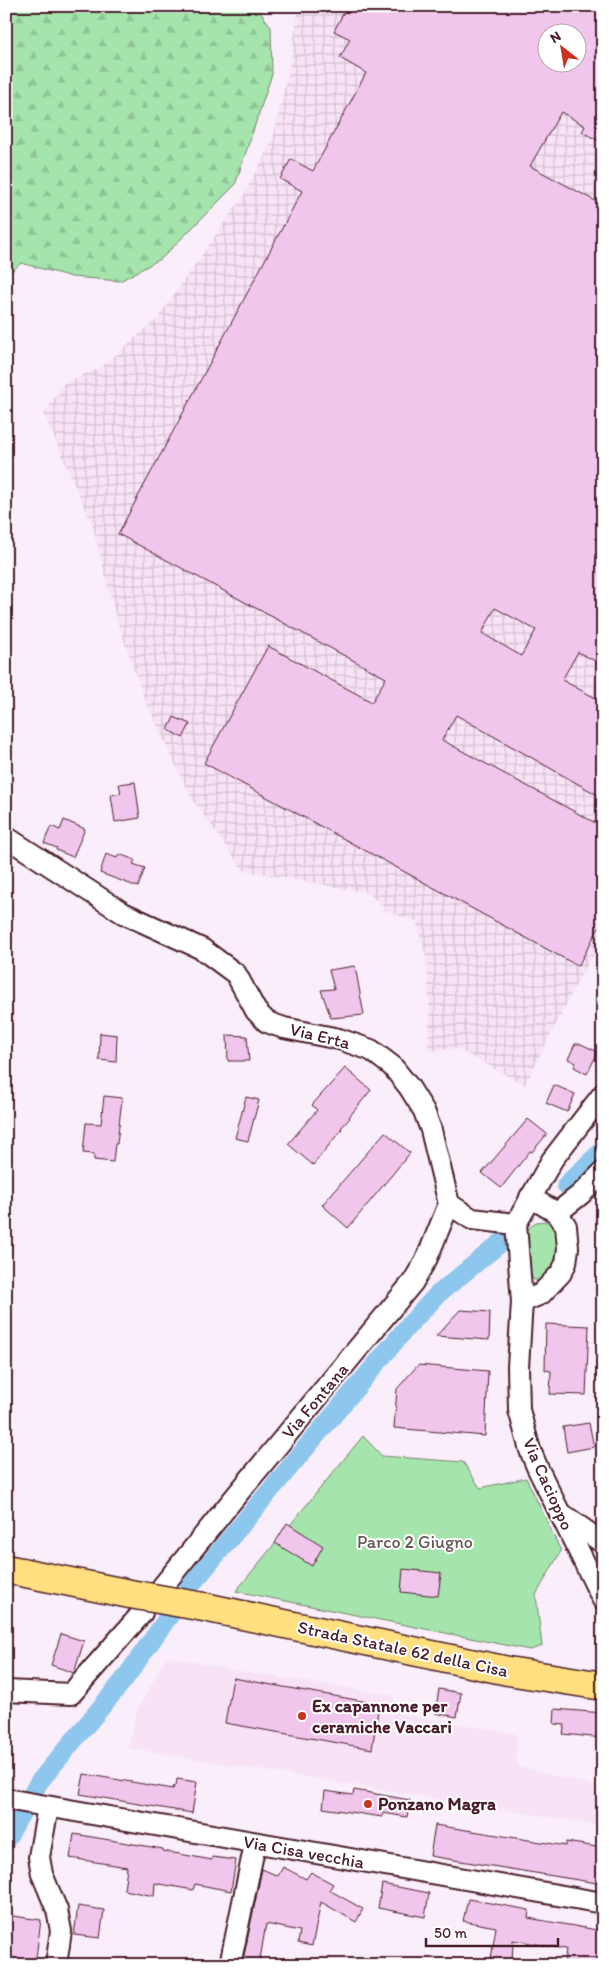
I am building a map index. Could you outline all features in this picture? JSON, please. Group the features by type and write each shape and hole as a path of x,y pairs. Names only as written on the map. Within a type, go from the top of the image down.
{"main road":[{"path":"6,1569 136,1604"},
{"name":"Strada Statale 62 della Cisa","path":"136,1604 204,1607 499,1669 603,1686"}],"street":[{"name":"Via Erta","path":"6,838 123,913 202,949 236,974 256,1011 267,1022 284,1028 339,1039 371,1050 392,1066 409,1087 424,1111 431,1130 449,1204"},
{"path":"530,1197 557,1213 566,1226 568,1248 566,1263 561,1273 541,1294 522,1302 516,1224 530,1197 552,1160 603,1094"},
{"path":"557,1213 581,1194 603,1172"},
{"path":"449,1204 472,1219 516,1224"},
{"name":"Via Fontana","path":"162,1587 413,1282 427,1258 449,1204"},
{"name":"Via Cacioppo","path":"522,1302 518,1367 519,1410 530,1450 559,1512 602,1592"},
{"path":"559,1512 603,1543"},
{"path":"6,1691 71,1694 136,1604"},
{"name":"Via Cisa vecchia","path":"7,1799 254,1844 603,1903"},
{"path":"41,1806 39,1857 42,1874 57,1910 60,1930 56,1965"},
{"path":"230,1965 254,1844"}],"shaded area":[{"path":"299,6 603,6 603,938 581,975 525,1085 458,1049 428,1051 430,1013 426,957 416,921 386,911 369,893 243,870 190,796 143,695 116,618 93,527 44,414 64,383 102,367 157,319 244,195 273,139 291,59"},
{"path":"167,1656 230,1670 392,1695 399,1714 517,1734 517,1761 519,1767 603,1788 603,1826 128,1748 137,1711"}],"green space":[{"path":"6,6 256,6 271,27 272,74 235,185 162,258 120,281 72,277 21,263 6,276"},
{"path":"545,1221 557,1232 562,1259 541,1280 534,1280 528,1272 527,1230 536,1222"},
{"name":"Parco 2 Giugno","path":"363,1436 382,1456 463,1462 480,1488 526,1478 561,1551 536,1595 542,1646 530,1650 236,1591"}],"building":[{"path":"347,6 603,6 603,143 582,132 585,126 561,112 530,166 603,205 603,655 599,663 578,652 562,680 603,702 603,798 456,715 442,740 603,827 603,920 578,966 204,763 268,646 372,702 386,678 118,534 302,191 280,179 291,159 313,171 366,73 340,58 350,39 334,31","holes":["495,608 536,630 521,656 482,633"]},
{"path":"174,717 190,724 183,738 168,730"},
{"path":"135,782 140,818 115,822 111,795 121,793 119,784"},
{"path":"64,820 85,829 73,857 44,843 51,826 60,830"},
{"path":"106,854 117,858 119,854 135,860 133,864 145,868 138,887 100,873"},
{"path":"355,966 364,1015 331,1018 321,990 334,989 329,970"},
{"path":"100,1033 117,1035 116,1062 99,1060"},
{"path":"227,1035 247,1036 249,1061 228,1061"},
{"path":"575,1044 581,1044 598,1052 587,1074 574,1067 576,1063 568,1059"},
{"path":"345,1068 371,1090 313,1165 288,1144 317,1110 312,1105"},
{"path":"554,1085 575,1094 567,1112 546,1103"},
{"path":"104,1096 122,1098 113,1162 94,1160 94,1154 83,1153 86,1123 101,1124"},
{"path":"246,1097 259,1100 248,1141 235,1138"},
{"path":"528,1119 547,1134 532,1152 530,1151 501,1188 482,1173"},
{"path":"385,1132 410,1153 348,1228 322,1205"},
{"path":"460,1310 490,1312 489,1340 436,1336"},
{"path":"546,1324 589,1326 586,1395 550,1394 551,1371 545,1370"},
{"path":"418,1365 488,1371 485,1436 394,1428 397,1389"},
{"path":"589,1423 594,1447 567,1452 563,1427"},
{"path":"287,1523 323,1546 312,1566 275,1543"},
{"path":"403,1569 441,1573 438,1596 401,1592"},
{"path":"61,1634 84,1641 74,1673 51,1665"},
{"name":"Ex capannone per ceramiche Vaccari","path":"233,1678 379,1704 372,1749 225,1723"},
{"path":"439,1689 461,1693 457,1717 435,1713"},
{"path":"555,1709 603,1713 602,1738 563,1734 565,1725 554,1724"},
{"path":"84,1774 173,1789 176,1786 177,1779 197,1782 192,1813 80,1794"},
{"path":"354,1790 410,1800 407,1817 383,1813 382,1817 323,1808 325,1791 353,1795"},
{"path":"435,1825 566,1846 566,1842 603,1848 603,1884 430,1856"},
{"path":"74,1834 163,1849 163,1851 212,1860 212,1857 236,1860 231,1891 195,1884 193,1890 155,1883 154,1896 124,1890 127,1867 70,1858"},
{"path":"283,1867 306,1879 311,1872 333,1884 329,1890 363,1909 356,1922 321,1902 312,1946 298,1943 300,1931 266,1924 259,1965 242,1965 262,1869 278,1876"},
{"path":"382,1884 429,1893 425,1917 378,1908"},
{"path":"468,1899 529,1910 528,1918 603,1931 599,1965 564,1965 566,1949 513,1940 512,1965 490,1965 496,1927 463,1921"},
{"path":"78,1906 104,1910 100,1938 74,1935"},
{"path":"6,1915 41,1920 35,1965 6,1961"}],"waterway":[{"path":"566,1185 603,1150"},
{"path":"6,1840 39,1782 123,1681 191,1585 408,1326 438,1294 503,1241"}],"place":[{"name":"Ex capannone per ceramiche Vaccari","path":"302,1716"},
{"name":"Ponzano Magra","path":"368,1804"}]}
